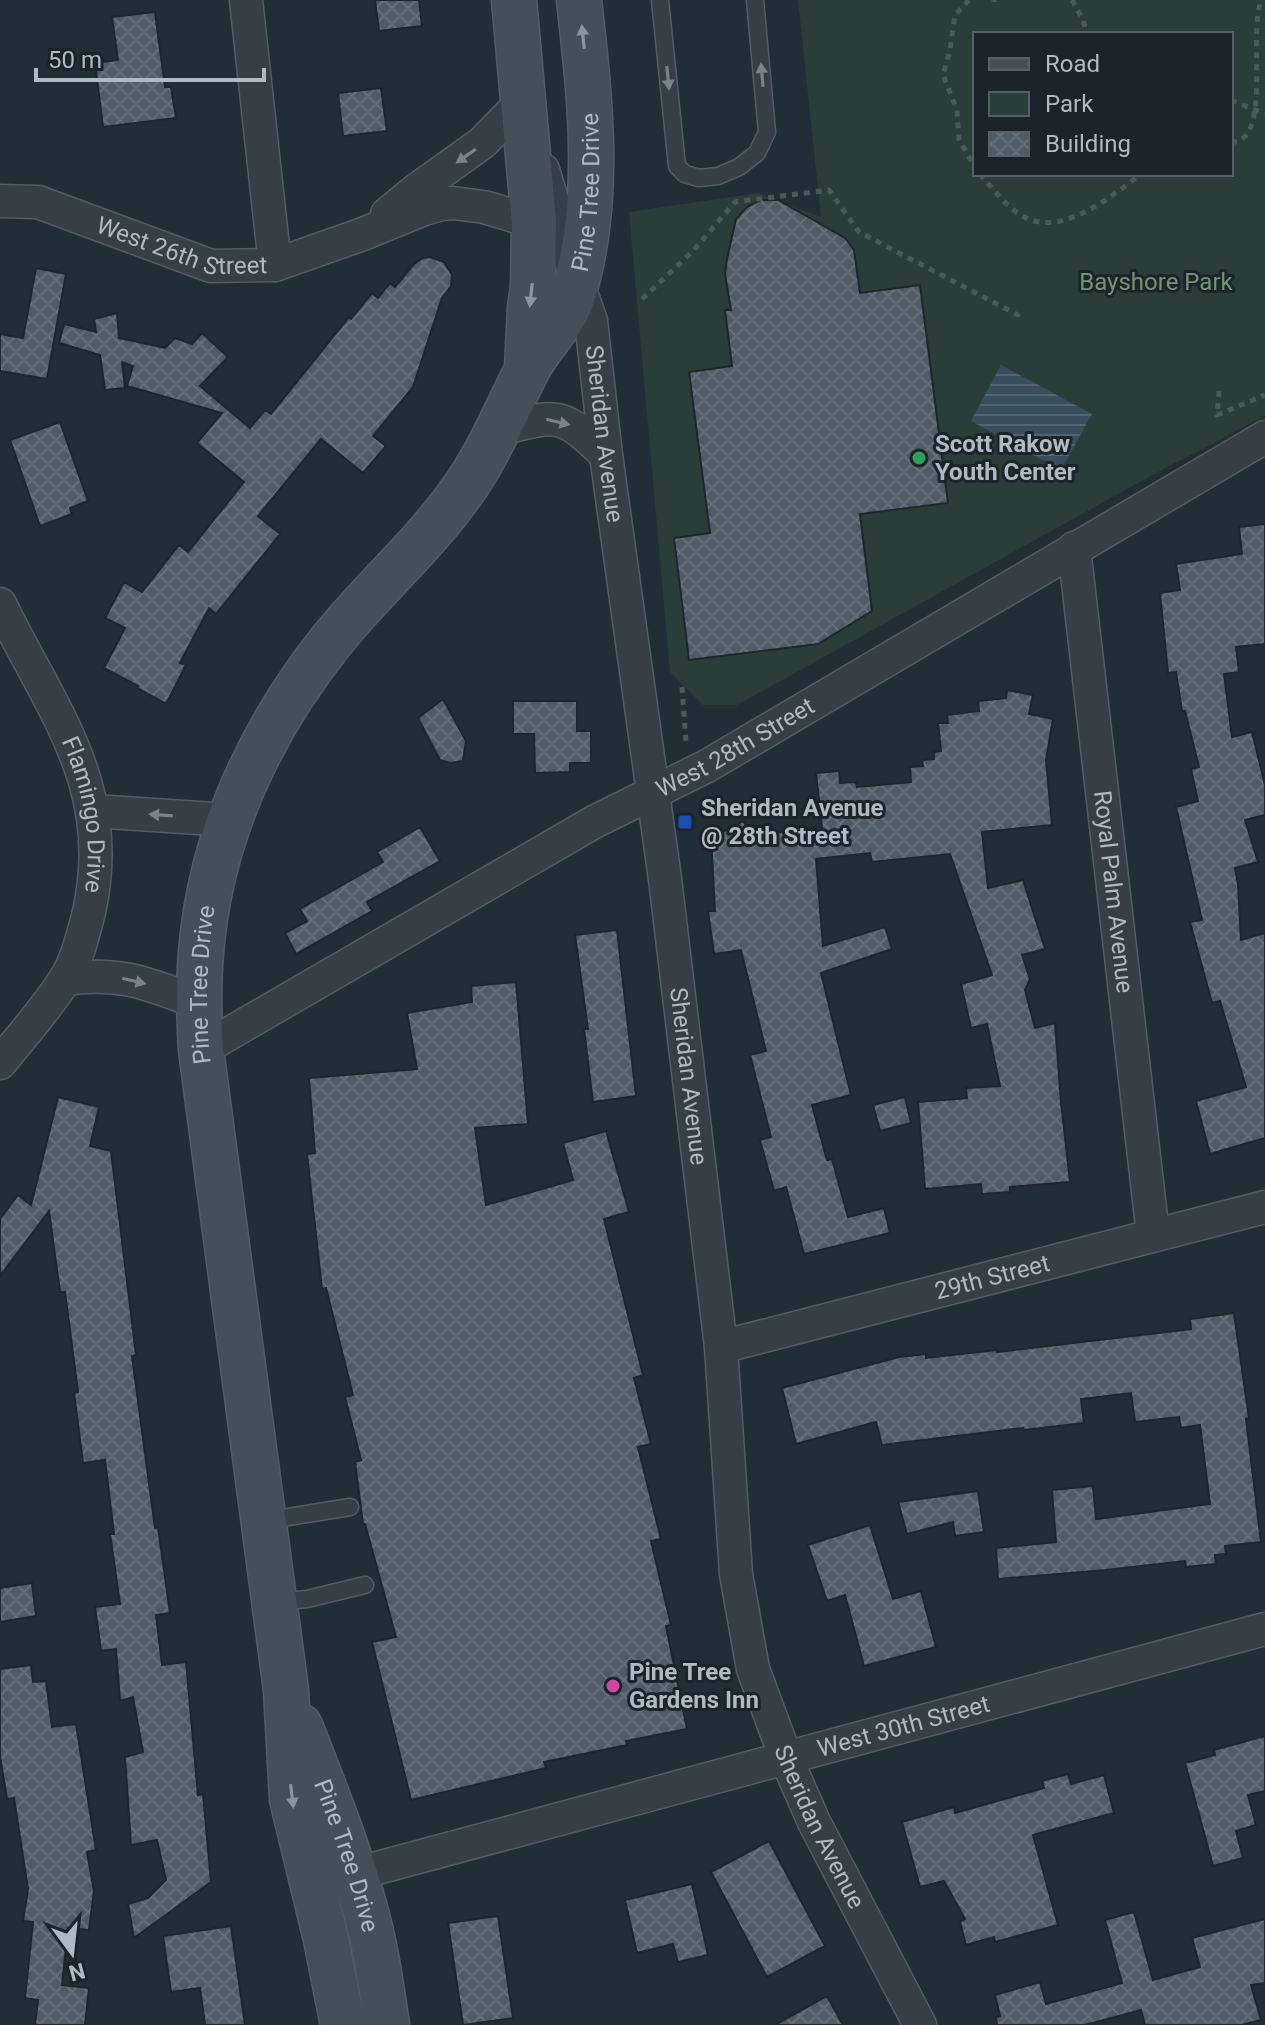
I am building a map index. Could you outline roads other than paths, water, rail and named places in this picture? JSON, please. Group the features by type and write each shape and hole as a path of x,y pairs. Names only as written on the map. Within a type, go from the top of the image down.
{"main road":[{"name":"Pine Tree Drive","path":"514,0 534,222 527,369"},
{"name":"Pine Tree Drive","path":"343,2025 292,1799 286,1690 201,1050 201,951 210,890 229,820 260,749 291,697 332,640 421,543 481,464 527,369 566,314 577,281 586,236 590,159 579,0"},
{"name":"Pine Tree Drive","path":"286,1690 355,1874 370,1929 387,2025"}],"street":[{"path":"246,0 275,265"},
{"name":"West 26th Street","path":"363,234 415,191 482,143 522,102"},
{"name":"Sheridan Avenue","path":"522,102 591,321 606,455 665,879 721,1347 736,1574 753,1669 814,1822 920,2025"},
{"name":"West 26th Street","path":"0,201 38,202 211,266 275,265 424,209 453,203 484,207 534,222"},
{"path":"500,429 542,418 560,419 584,433 606,455"},
{"name":"West 28th Street","path":"201,1050 581,829 707,766 1265,437"},
{"name":"Royal Palm Avenue","path":"1074,548 1153,1235"},
{"name":"Flamingo Drive","path":"0,604 64,724 93,811 95,851 93,891 82,939 66,979 0,1063"},
{"path":"93,811 229,820"},
{"path":"66,979 90,975 114,976 141,981 199,1003"},
{"name":"29th Street","path":"721,1347 1265,1207"},
{"name":"West 30th Street","path":"355,1874 1265,1629"}],"lane":[{"path":"660,0 677,166 685,174 699,178 718,176 739,167 757,153 767,132 755,0"},
{"path":"263,1521 350,1507"},
{"path":"274,1602 307,1599 365,1585"}],"water":[{"path":"1001,365 1092,414 1061,470 971,421"}],"place":[{"name":"Scott Rakow Youth Center","path":"919,458"},
{"name":"Sheridan Avenue @ 28th Street","path":"685,822"},
{"name":"Pine Tree Gardens Inn","path":"613,1686"}],"park label":[{"name":"Bayshore Park","path":"1156,282"}]}
